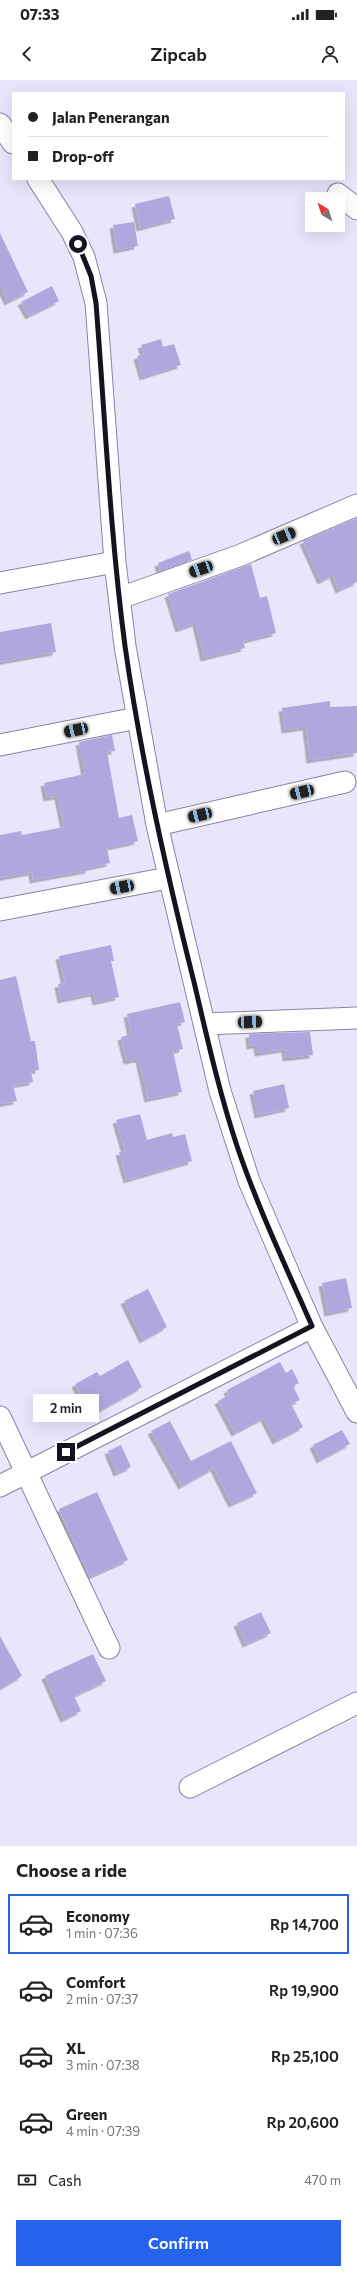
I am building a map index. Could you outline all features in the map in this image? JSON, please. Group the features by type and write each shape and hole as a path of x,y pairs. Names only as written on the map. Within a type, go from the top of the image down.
{"street":[{"path":"0,124 12,142"},
{"path":"39,180 72,232 84,257 96,303 116,562 137,718 168,878 220,1091 247,1174 312,1326 357,1412"},
{"path":"120,598 241,555 357,505"},
{"path":"0,583 116,562"},
{"path":"0,745 137,718"},
{"path":"157,825 345,782"},
{"path":"0,910 168,878"},
{"path":"204,1024 357,1018"},
{"path":"0,1486 312,1326"},
{"path":"0,1417 109,1648"},
{"path":"190,1787 357,1702"}],"building":[{"path":"169,196 175,219 140,228 135,204"},
{"path":"134,222 138,246 117,250 113,225"},
{"path":"0,233 28,292 8,302 0,285"},
{"path":"52,286 59,301 29,316 21,302"},
{"path":"161,339 163,347 174,344 181,365 143,377 137,356 144,354 141,345"},
{"path":"357,518 357,582 339,590 333,575 321,581 303,541"},
{"path":"189,551 192,560 160,571 158,563"},
{"path":"251,564 260,598 267,596 276,633 243,641 245,648 204,658 196,623 179,629 168,594"},
{"path":"51,623 56,652 0,662 0,632"},
{"path":"330,701 330,707 357,706 357,753 310,760 306,727 285,730 282,708"},
{"path":"112,735 115,751 107,752 119,818 132,815 138,841 107,848 110,863 88,868 89,870 33,880 32,872 0,878 0,835 21,831 22,835 64,827 58,796 47,798 44,783 85,774 79,742"},
{"path":"111,945 114,961 111,961 119,997 96,1002 94,993 61,1000 58,984 65,983 59,956"},
{"path":"16,976 31,1041 35,1041 39,1070 31,1071 33,1082 13,1085 17,1101 0,1104 0,980"},
{"path":"180,1002 185,1022 177,1024 183,1049 173,1051 182,1092 148,1099 139,1059 127,1061 121,1037 131,1034 127,1014"},
{"path":"310,1032 313,1055 286,1058 285,1049 258,1053 257,1045 250,1046 249,1034"},
{"path":"284,1084 289,1108 258,1115 253,1091"},
{"path":"140,1114 147,1140 172,1133 173,1137 185,1134 192,1161 127,1180 119,1152 125,1151 116,1120"},
{"path":"346,1278 352,1308 328,1313 322,1283"},
{"path":"148,1289 167,1327 143,1340 124,1301"},
{"path":"128,1360 142,1387 92,1415 75,1384 97,1372 100,1376"},
{"path":"280,1362 286,1373 292,1369 299,1383 293,1386 300,1400 291,1404 303,1427 276,1441 264,1418 235,1433 218,1401 229,1395 227,1390"},
{"path":"170,1421 191,1461 231,1441 257,1493 232,1504 214,1468 182,1486 151,1431"},
{"path":"342,1430 350,1444 320,1460 313,1445"},
{"path":"121,1445 131,1467 117,1473 108,1451"},
{"path":"97,1492 128,1560 90,1577 59,1509"},
{"path":"261,1612 271,1633 246,1644 237,1623"},
{"path":"0,1636 22,1676 0,1689"},
{"path":"93,1654 106,1681 74,1696 81,1711 64,1719 45,1676"}],"route":[{"path":"66,1452 312,1326 249,1181 234,1136 220,1091 165,865 137,718 124,634 116,562 96,303 91,276 78,244"}]}
